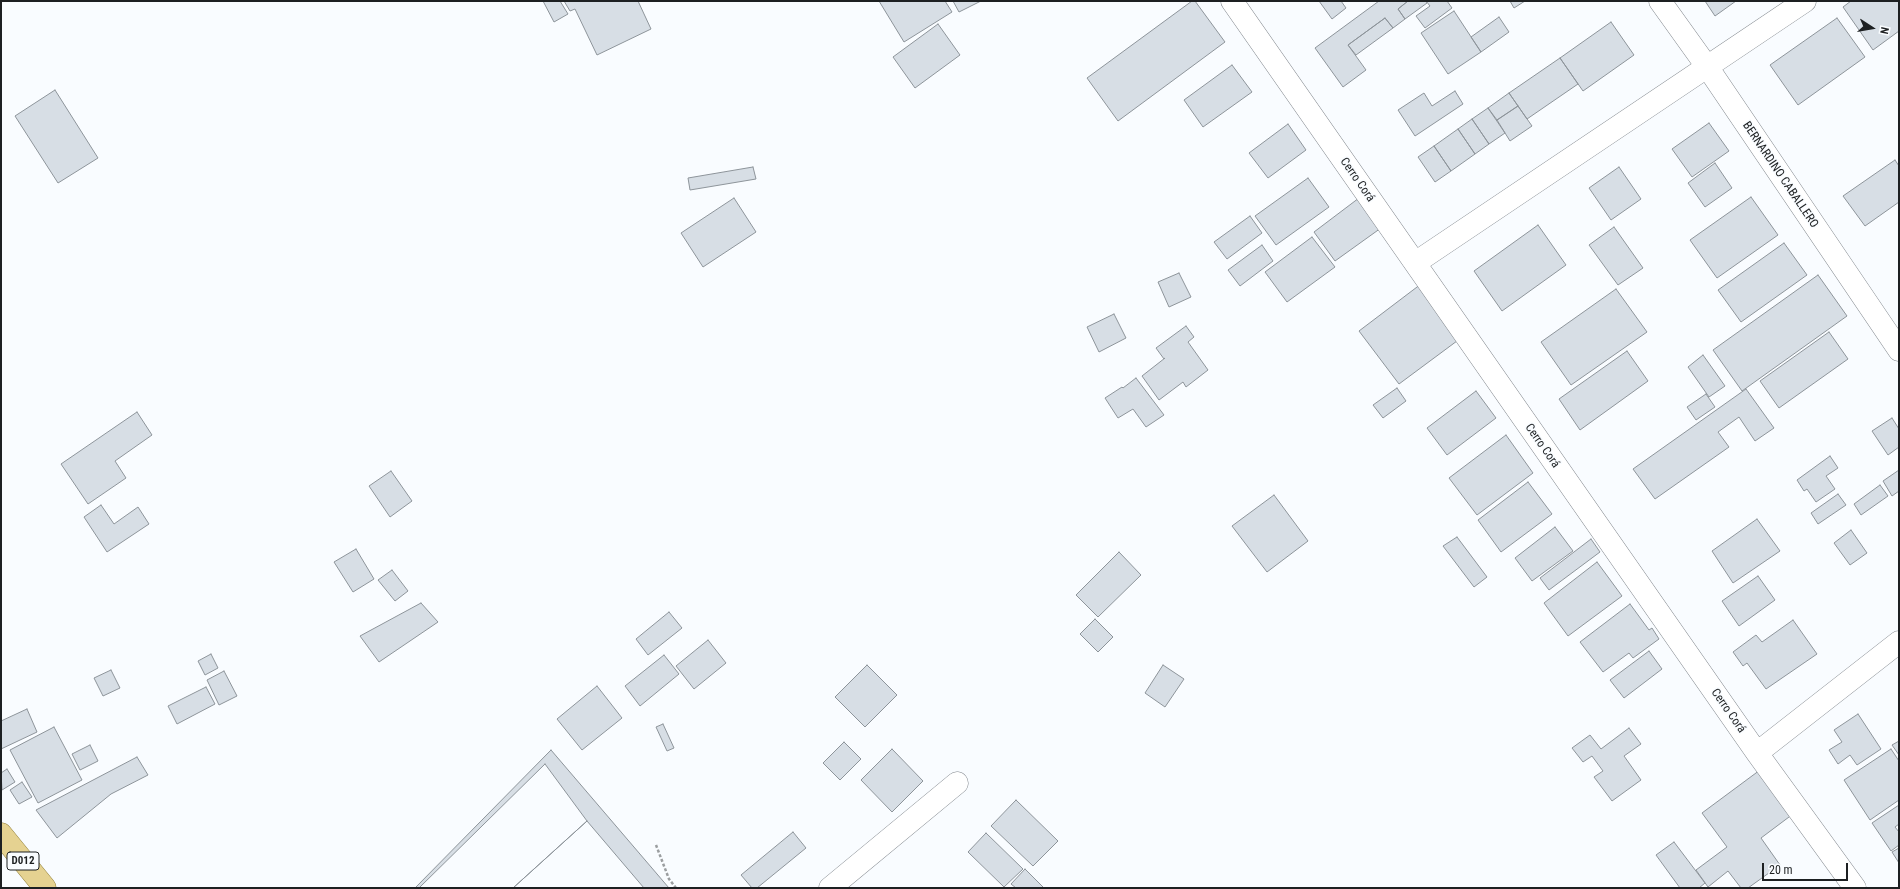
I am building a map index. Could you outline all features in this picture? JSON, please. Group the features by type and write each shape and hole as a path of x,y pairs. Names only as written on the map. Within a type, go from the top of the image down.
{"main road":[{"name":"D012","path":"1,834 45,888"}],"street":[{"name":"Cerro Corá","path":"1232,1 1757,753 1856,888"},
{"name":"BERNARDINO CABALLERO","path":"1660,1 1708,68 1899,350"},
{"path":"1415,263 1708,68 1805,1"},
{"path":"1757,753 1899,642"},
{"path":"830,888 957,783"}],"path":[{"path":"656,845 669,879 676,888"}],"building":[{"path":"543,1 560,1 568,14 554,22"},
{"path":"564,1 638,1 651,29 597,55 575,9 570,11"},
{"path":"879,1 945,1 952,12 904,42"},
{"path":"953,1 981,1 959,12"},
{"path":"1192,1 1195,1 1225,42 1118,121 1087,78"},
{"path":"1319,1 1341,1 1346,8 1332,19"},
{"path":"1379,1 1408,1 1398,9 1405,19 1393,28 1385,18 1348,45 1366,70 1343,87 1315,48"},
{"path":"1408,1 1426,1 1427,3 1405,19 1398,9"},
{"path":"1426,1 1447,1 1452,8 1425,28 1416,16 1430,6"},
{"path":"1510,1 1525,1 1514,8"},
{"path":"1705,1 1736,1 1715,16"},
{"path":"1851,1 1899,1 1899,31 1873,50 1843,7"},
{"path":"1454,11 1481,52 1448,74 1421,33"},
{"path":"1499,17 1509,32 1481,52 1471,37"},
{"path":"1385,18 1393,28 1356,55 1348,45"},
{"path":"1837,18 1865,57 1798,105 1770,65"},
{"path":"1611,22 1634,55 1583,91 1560,58"},
{"path":"938,24 960,55 915,88 893,57"},
{"path":"1560,58 1578,84 1527,119 1509,93"},
{"path":"1232,65 1252,92 1203,127 1184,100"},
{"path":"55,90 98,158 58,183 15,116"},
{"path":"1455,91 1463,104 1415,136 1398,110 1424,93 1432,106"},
{"path":"1509,93 1518,106 1497,120 1488,108"},
{"path":"1518,106 1532,126 1510,141 1497,120"},
{"path":"1488,108 1505,133 1489,144 1472,119"},
{"path":"1472,119 1489,144 1475,154 1458,129"},
{"path":"1709,123 1729,151 1692,177 1672,149"},
{"path":"1288,124 1306,150 1268,178 1249,153"},
{"path":"1458,129 1475,154 1451,171 1434,146"},
{"path":"1434,146 1451,171 1435,182 1418,157"},
{"path":"1895,160 1899,166 1899,202 1865,226 1843,196"},
{"path":"1715,163 1732,188 1705,207 1688,183"},
{"path":"753,167 756,179 690,190 688,178"},
{"path":"1619,167 1641,199 1611,220 1589,188"},
{"path":"1308,178 1329,207 1276,245 1255,216"},
{"path":"1751,197 1778,235 1717,278 1690,240"},
{"path":"734,198 756,232 703,267 681,233"},
{"path":"1359,198 1381,228 1335,261 1314,232"},
{"path":"1250,216 1262,233 1227,259 1214,242"},
{"path":"1538,225 1566,265 1502,311 1474,271"},
{"path":"1614,227 1643,268 1618,285 1589,245"},
{"path":"1312,237 1335,267 1287,302 1265,272"},
{"path":"1784,243 1807,275 1741,322 1718,290"},
{"path":"1262,245 1273,261 1240,286 1228,270"},
{"path":"1179,273 1191,297 1169,307 1158,282"},
{"path":"1818,275 1847,316 1742,391 1713,350"},
{"path":"1421,284 1461,338 1399,384 1359,331"},
{"path":"1616,289 1647,332 1571,385 1541,342"},
{"path":"1114,314 1126,338 1099,352 1087,327"},
{"path":"1186,326 1194,337 1188,342 1208,370 1186,387 1183,382 1159,400 1142,376 1164,359 1156,348"},
{"path":"1829,332 1848,359 1779,408 1760,381"},
{"path":"1627,351 1648,381 1580,430 1559,399"},
{"path":"1703,355 1725,386 1709,397 1688,367"},
{"path":"1136,378 1164,415 1146,427 1133,409 1118,418 1105,398 1122,387 1123,388"},
{"path":"1397,388 1406,401 1383,418 1373,405"},
{"path":"1746,389 1774,428 1755,441 1739,417 1718,432 1729,447 1655,499 1633,469"},
{"path":"1476,391 1496,418 1447,455 1427,428"},
{"path":"1706,394 1715,407 1696,420 1687,407"},
{"path":"137,412 152,435 115,461 126,478 88,504 61,464"},
{"path":"1892,418 1899,429 1899,447 1888,455 1872,431"},
{"path":"1506,435 1533,473 1477,515 1449,478"},
{"path":"1830,456 1838,468 1826,476 1835,489 1816,502 1807,489 1804,491 1797,480"},
{"path":"1899,470 1899,491 1892,496 1883,481"},
{"path":"391,471 412,501 390,517 369,486"},
{"path":"1528,482 1552,514 1501,552 1478,520"},
{"path":"1880,485 1888,496 1861,515 1854,504"},
{"path":"1838,494 1846,505 1818,524 1811,513"},
{"path":"1274,495 1308,541 1267,572 1232,526"},
{"path":"101,505 114,524 138,507 149,524 107,552 84,517"},
{"path":"1757,519 1780,551 1733,583 1712,551"},
{"path":"1555,527 1573,551 1532,581 1515,558"},
{"path":"1851,530 1867,553 1850,565 1834,543"},
{"path":"1457,537 1487,577 1474,587 1443,546"},
{"path":"1591,539 1600,552 1549,590 1540,578"},
{"path":"356,549 374,579 353,592 334,562"},
{"path":"1119,552 1141,575 1098,617 1076,595"},
{"path":"1597,562 1622,596 1568,636 1544,603"},
{"path":"392,570 408,591 395,601 378,580"},
{"path":"1758,576 1775,600 1739,626 1722,601"},
{"path":"421,603 438,622 379,662 360,636"},
{"path":"1630,604 1649,630 1652,628 1659,639 1633,658 1629,653 1603,672 1580,642"},
{"path":"669,612 682,628 648,655 636,639"},
{"path":"1095,619 1113,637 1098,652 1080,634"},
{"path":"1793,620 1817,654 1766,689 1747,663 1743,666 1733,652 1756,635 1762,642"},
{"path":"708,640 726,663 694,689 676,666"},
{"path":"1649,651 1662,669 1624,698 1610,680"},
{"path":"211,654 218,668 205,675 198,661"},
{"path":"664,655 679,674 640,706 625,686"},
{"path":"867,665 897,695 865,727 835,697"},
{"path":"1163,665 1184,679 1165,707 1145,693"},
{"path":"111,670 120,688 103,696 94,678"},
{"path":"224,671 237,696 219,705 207,680"},
{"path":"597,686 622,718 582,750 557,719"},
{"path":"206,687 215,704 177,724 168,706"},
{"path":"27,709 37,732 1,749 1,721"},
{"path":"1858,714 1881,749 1857,765 1850,755 1838,764 1829,750 1842,742 1834,730"},
{"path":"663,724 674,748 667,751 656,727"},
{"path":"54,727 82,780 38,803 10,750"},
{"path":"1629,728 1641,744 1624,756 1641,780 1612,801 1594,777 1603,771 1592,756 1583,762 1572,748 1590,735 1601,749"},
{"path":"1899,741 1899,755 1892,745"},
{"path":"844,742 861,759 840,780 823,763"},
{"path":"90,745 98,761 80,770 72,754"},
{"path":"892,749 923,781 892,812 861,780"},
{"path":"1891,749 1899,761 1899,800 1870,820 1844,780"},
{"path":"551,750 669,888 415,888"},
{"path":"137,757 148,775 111,794 57,838 36,810"},
{"path":"545,764 587,821 513,888 419,888"},
{"path":"7,769 15,782 2,790 1,773"},
{"path":"1760,770 1793,814 1761,838 1780,865 1748,888 1741,888 1728,871 1708,887 1696,870 1727,847 1702,813"},
{"path":"22,782 32,797 19,804 10,790"},
{"path":"1016,800 1058,841 1033,866 991,826"},
{"path":"1899,805 1899,824 1895,827 1899,832 1899,845 1891,851 1872,823"},
{"path":"587,821 644,888 513,888"},
{"path":"793,832 806,848 757,888 752,888 741,875"},
{"path":"986,833 1023,869 1004,887 968,852"},
{"path":"1674,842 1705,883 1699,888 1680,888 1656,855"},
{"path":"1899,848 1899,863 1892,852"},
{"path":"1025,869 1044,888 1016,888 1011,884"}]}
